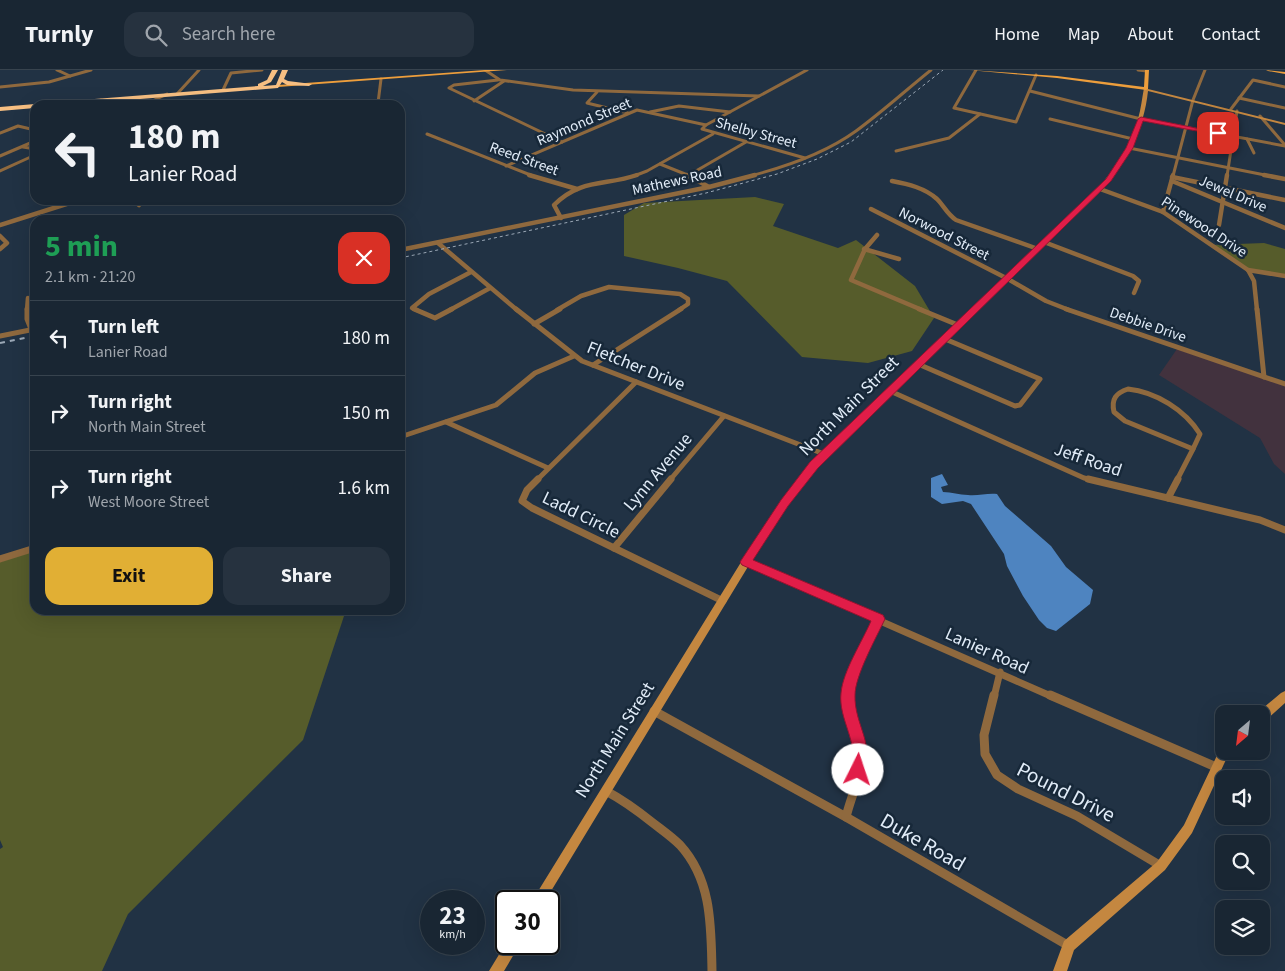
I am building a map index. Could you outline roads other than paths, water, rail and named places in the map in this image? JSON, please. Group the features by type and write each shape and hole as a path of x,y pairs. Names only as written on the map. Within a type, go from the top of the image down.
{"highway":[{"path":"270,86 277,70"},
{"path":"249,88 267,83 277,70"},
{"path":"122,100 167,94 278,86 285,70"},
{"path":"281,78 287,83 309,84"},
{"path":"0,109 30,106"}],"main road":[{"path":"278,86 505,70"},
{"path":"971,70 1036,75 1146,90"},
{"path":"1268,70 1285,73"},
{"path":"1274,70 1285,73"},
{"name":"North Main Street","path":"1146,90 1147,71"}],"street":[{"path":"57,70 70,76"},
{"path":"0,87 38,84 91,70"},
{"path":"177,94 199,70"},
{"path":"223,90 231,73 262,70"},
{"name":"Shelby Street","path":"806,158 713,134 702,129 706,125 807,70"},
{"name":"Mathews Road","path":"405,249 709,187 767,172 806,158 860,129 931,70"},
{"path":"976,70 954,108 1016,122 1036,75"},
{"path":"1138,70 1147,71"},
{"path":"1163,212 1193,100 1205,70"},
{"path":"485,71 498,80"},
{"path":"378,100 380,79"},
{"path":"562,142 450,89 450,86 498,80 597,92 759,96"},
{"path":"1230,109 1253,80 1285,87"},
{"path":"474,101 504,81"},
{"path":"1146,90 1260,116 1285,124"},
{"name":"North Main Street","path":"545,890 784,503 824,454 1100,189 1117,169 1130,148 1145,105 1146,90"},
{"path":"1030,91 1141,119 1285,145"},
{"path":"597,92 586,103 628,113"},
{"path":"154,100 167,94"},
{"path":"1239,98 1285,108"},
{"name":"Raymond Street","path":"506,166 638,110 650,112 667,106 703,107 730,112"},
{"path":"1219,225 1237,111"},
{"path":"650,112 706,125"},
{"path":"896,151 949,138 980,114"},
{"path":"1260,116 1285,145"},
{"path":"1050,119 1132,139"},
{"path":"0,133 18,126 30,129"},
{"name":"Reed Street","path":"427,134 540,179 577,189"},
{"path":"561,218 555,210 555,203 577,189 595,182 638,175 713,134"},
{"path":"1279,139 1285,138"},
{"path":"1247,139 1254,153"},
{"path":"689,176 746,142"},
{"path":"0,156 30,144"},
{"path":"23,147 30,148"},
{"path":"1130,148 1285,179"},
{"path":"0,171 30,158"},
{"path":"660,164 702,181 709,187"},
{"path":"1172,179 1285,200"},
{"name":"Jewel Drive","path":"1172,179 1222,203 1285,228"},
{"path":"892,181 912,185 936,198 946,213 956,220 1038,249"},
{"name":"Pinewood Drive","path":"1100,189 1163,212 1248,270 1254,282 1264,377"},
{"path":"32,215 63,205"},
{"name":"Norwood Street","path":"871,209 1008,279"},
{"path":"0,225 30,216"},
{"path":"877,235 869,241 864,249 857,268 850,277 851,280 958,326"},
{"path":"0,236 7,243 0,249"},
{"path":"1044,242 1133,276 1139,281 1134,293"},
{"name":"Fletcher Drive","path":"438,243 574,356 636,382 824,454"},
{"path":"864,249 900,259"},
{"path":"1248,270 1285,276"},
{"path":"471,272 422,298 412,308 436,318 490,288"},
{"name":"Debbie Drive","path":"1008,279 1035,296 1066,309 1285,384"},
{"path":"534,324 582,296 609,287 680,294 688,299 688,304 593,365"},
{"path":"28,298 27,319 30,324"},
{"path":"0,336 30,330"},
{"path":"918,364 1015,406 1020,405 1040,378 944,339"},
{"path":"405,435 496,405 535,373 574,356"},
{"name":"Ladd Circle","path":"636,382 548,468 527,490 522,501 723,601"},
{"path":"1168,498 1199,438 1198,429 1151,393 1135,389 1122,390 1115,396 1112,401 1113,409 1120,418 1193,449"},
{"name":"Jeff Road","path":"890,391 1064,471 1098,482 1260,520 1285,530"},
{"name":"Lynn Avenue","path":"614,548 724,416"},
{"path":"446,422 548,468"},
{"path":"0,559 30,550"},
{"name":"Lanier Road","path":"746,562 1000,672 1088,713 1216,767"},
{"path":"846,817 861,760 861,750 849,709 848,693 852,677 878,619"},
{"name":"Pound Drive","path":"1000,672 984,735 985,754 997,775 1018,789 1077,816 1117,838 1161,866"},
{"path":"1270,709 1285,696"},
{"name":"Duke Road","path":"654,711 846,817 1069,946"},
{"path":"1060,971 1069,946 1161,866 1188,829 1220,760"},
{"path":"606,791 622,799 679,844 695,864 705,890 711,916 712,971"},
{"path":"496,971 506,955"}],"water":[{"path":"942,474 948,485 941,487 943,492 962,495 997,494 1005,506 1051,546 1066,567 1093,590 1090,604 1056,631 1047,628 1039,620 1023,596 1007,566 1004,554 971,504 963,501 942,504 931,497 931,478"}],"railway":[{"path":"405,257 706,193 777,174 817,159 851,142 943,70"},
{"path":"0,343 30,337"}]}
